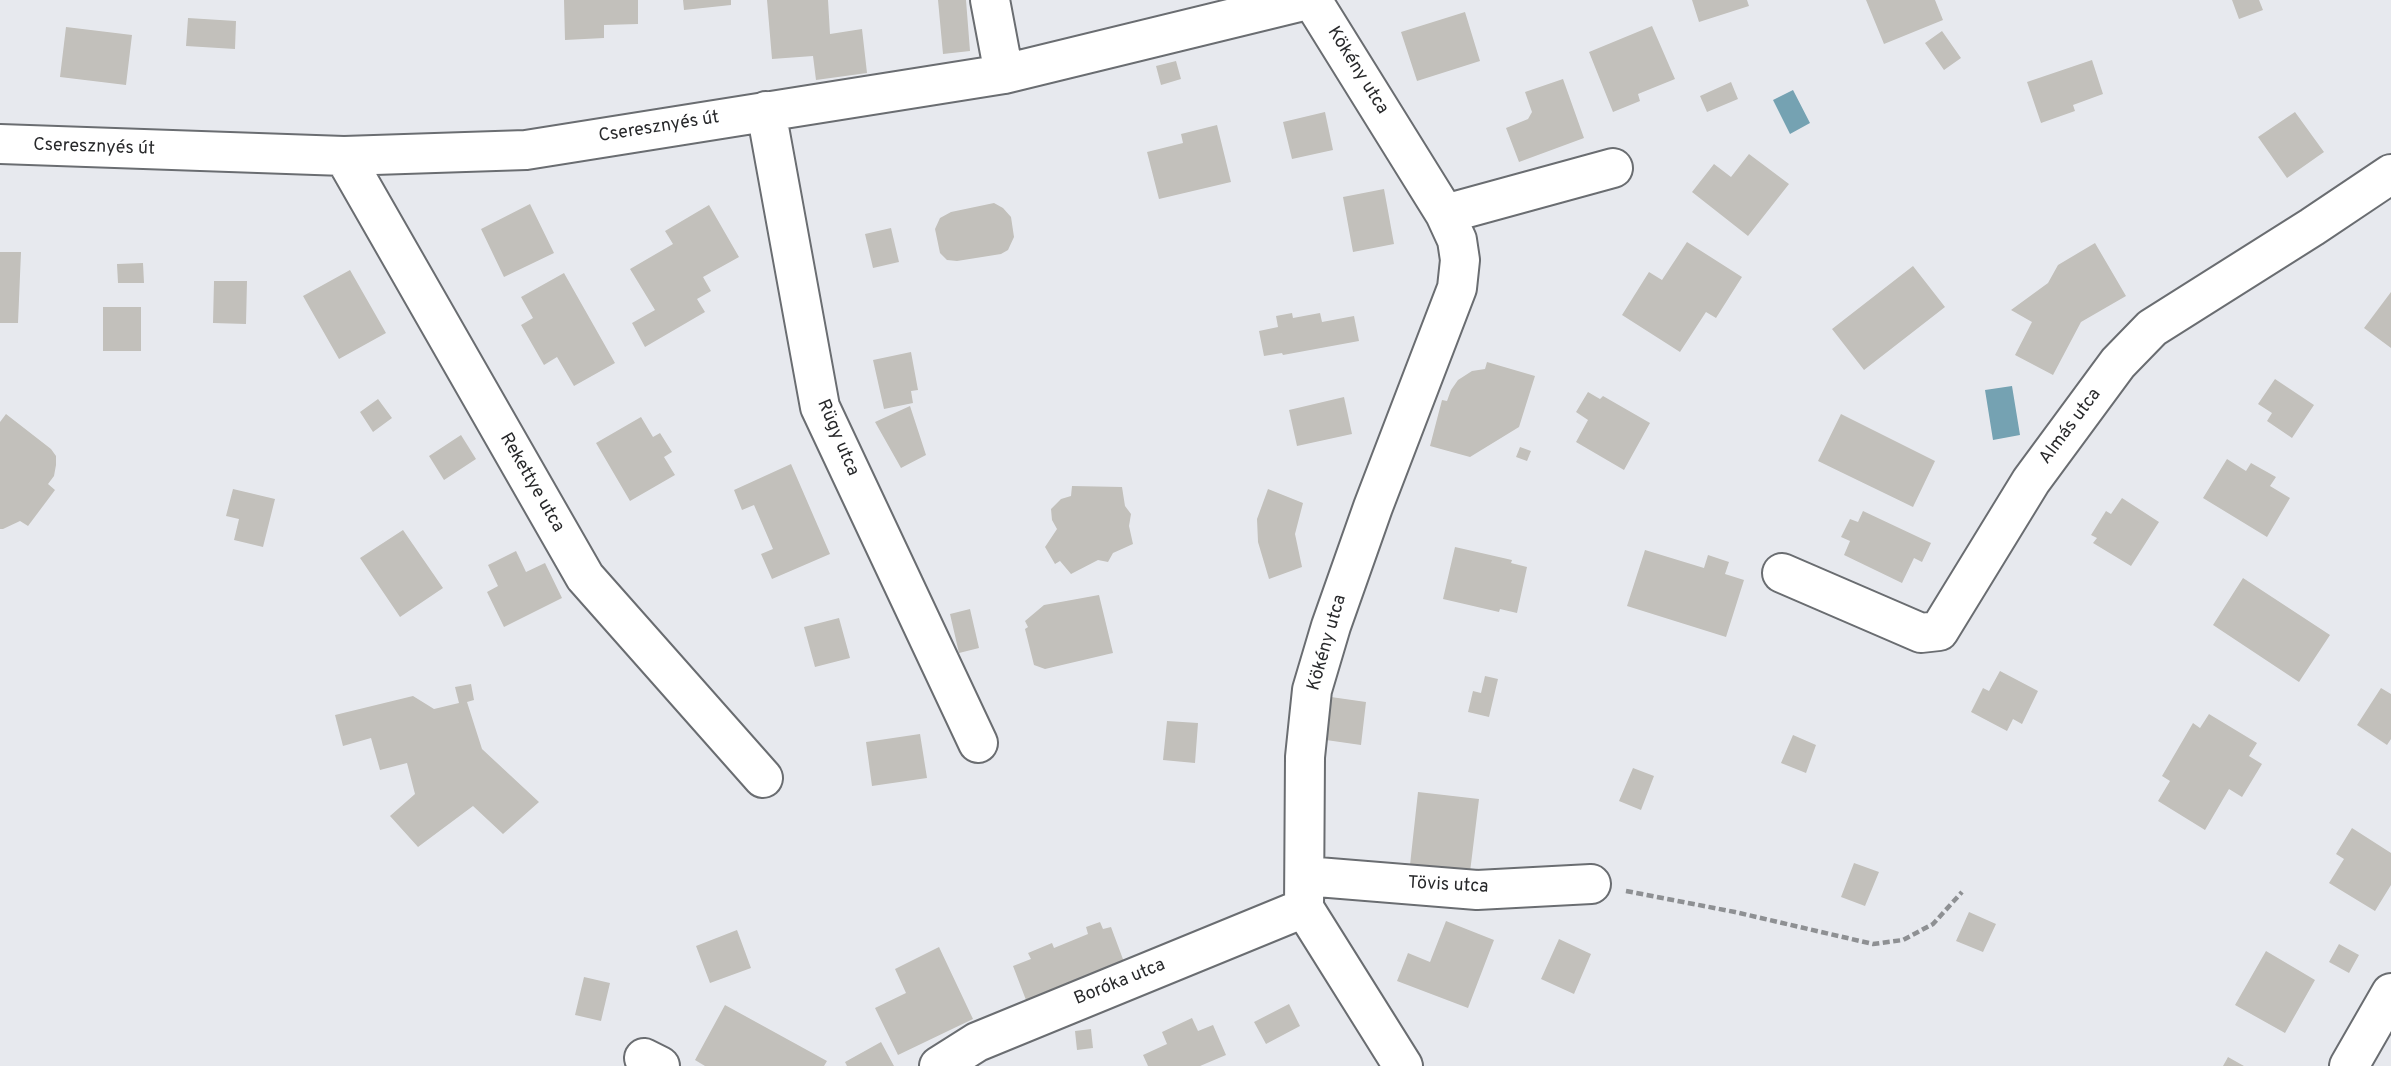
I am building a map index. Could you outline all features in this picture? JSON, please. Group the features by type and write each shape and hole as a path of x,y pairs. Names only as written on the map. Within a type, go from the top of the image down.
{"street":[{"path":"990,0 1004,75"},
{"name":"Cseresznyés út","path":"0,144 344,156 526,150 1004,75 1309,0"},
{"name":"Kökény utca","path":"1305,892 1305,757 1312,690 1368,520 1457,288 1460,260 1457,240 1445,214 1309,0"},
{"name":"Rügy utca","path":"766,111 820,407 978,743"},
{"name":"Rekettye utca","path":"344,156 585,577 763,778"},
{"path":"1445,214 1613,168"},
{"name":"Almás utca","path":"1782,573 1921,633 1939,631 2031,481 2118,363 2152,328 2391,174"},
{"name":"Tövis utca","path":"1305,892 1477,890 1591,884"},
{"path":"1305,892 1404,1066"},
{"name":"Boróka utca","path":"939,1066 976,1042 1305,892"},
{"path":"2349,1066 2391,993"}],"path":[{"path":"1591,884 1735,912 1873,944 1903,940 1933,924 1962,892"}],"water":[{"path":"1793,90 1810,123 1790,134 1773,100"},
{"path":"2012,386 2020,435 1993,440 1985,390"}],"building":[{"path":"564,0 638,0 638,24 604,25 604,38 565,40"},
{"path":"683,0 731,0 731,5 684,10"},
{"path":"767,0 828,0 830,34 862,29 867,73 816,80 813,56 772,59"},
{"path":"938,0 966,0 970,51 943,54"},
{"path":"1692,0 1747,0 1749,6 1699,22"},
{"path":"1866,0 1935,0 1943,20 1884,44"},
{"path":"2232,0 2259,0 2263,10 2239,19"},
{"path":"1465,12 1480,61 1417,81 1401,32"},
{"path":"188,18 236,21 235,49 186,46"},
{"path":"1652,26 1675,79 1638,94 1640,101 1613,112 1589,52"},
{"path":"66,27 132,35 126,85 60,77"},
{"path":"1942,31 1961,58 1944,70 1925,43"},
{"path":"2092,60 2103,94 2073,105 2075,111 2041,123 2027,82"},
{"path":"1176,61 1181,79 1161,85 1156,66"},
{"path":"1563,79 1584,138 1519,162 1506,128 1528,119 1532,112 1525,92"},
{"path":"1731,82 1738,99 1707,112 1700,96"},
{"path":"1325,112 1333,150 1292,159 1283,122"},
{"path":"2295,112 2324,152 2287,178 2258,137"},
{"path":"1217,125 1231,182 1159,199 1147,152 1183,143 1181,134"},
{"path":"1749,154 1789,184 1748,236 1692,192 1714,164 1731,177"},
{"path":"1384,189 1394,244 1353,252 1343,197"},
{"path":"994,203 1011,217 1014,237 1008,250 1001,254 947,260 940,253 935,229 940,218 951,212"},
{"path":"530,204 554,253 504,277 481,229"},
{"path":"709,205 739,257 703,277 711,291 697,299 705,312 645,347 632,323 655,310 630,269 673,244 665,231"},
{"path":"891,228 899,262 873,268 865,234"},
{"path":"1687,242 1742,277 1716,318 1706,312 1680,352 1622,315 1649,272 1662,280"},
{"path":"2095,243 2126,296 2081,322 2053,375 2015,355 2032,322 2011,310 2048,283 2058,265"},
{"path":"0,252 21,252 18,323 0,323"},
{"path":"143,263 144,283 118,283 117,264"},
{"path":"1913,266 1945,307 1864,370 1832,329"},
{"path":"350,270 386,333 339,359 303,296"},
{"path":"564,273 615,363 574,386 557,357 544,365 521,325 533,318 521,297"},
{"path":"214,281 247,281 246,324 213,323"},
{"path":"2391,292 2391,348 2364,328"},
{"path":"103,307 141,307 141,351 103,351"},
{"path":"1292,313 1293,318 1320,313 1322,322 1354,316 1359,341 1264,356 1259,331 1278,327 1276,316"},
{"path":"911,352 918,390 911,391 913,403 884,409 873,360"},
{"path":"1487,362 1535,376 1519,427 1470,457 1430,446 1442,400 1447,401 1458,380 1472,371 1485,369"},
{"path":"2275,379 2314,405 2292,438 2267,421 2272,413 2258,404"},
{"path":"1588,392 1600,399 1603,396 1650,423 1624,470 1576,442 1588,420 1576,412"},
{"path":"1344,397 1352,434 1297,446 1289,410"},
{"path":"378,399 392,418 373,432 360,412"},
{"path":"910,406 926,455 901,468 875,422"},
{"path":"6,414 51,449 56,456 54,476 48,484 55,490 28,526 20,521 0,529 0,422"},
{"path":"1841,414 1935,461 1913,507 1818,461"},
{"path":"641,417 653,437 660,433 672,452 664,457 675,475 630,501 596,443"},
{"path":"461,435 476,459 444,480 429,456"},
{"path":"1520,447 1531,451 1527,461 1516,457"},
{"path":"2227,459 2246,471 2251,463 2276,477 2270,486 2290,498 2267,537 2203,498"},
{"path":"791,464 830,554 772,579 761,554 773,549 754,505 742,510 734,490"},
{"path":"1072,486 1122,487 1125,506 1131,514 1129,526 1133,544 1113,553 1108,562 1098,560 1071,574 1060,561 1055,564 1045,547 1057,529 1052,520 1051,509 1061,499 1071,496"},
{"path":"233,489 275,499 263,547 234,540 239,519 226,516"},
{"path":"1268,489 1303,503 1295,534 1302,567 1269,579 1258,542 1257,519"},
{"path":"2122,498 2159,522 2131,566 2093,543 2097,538 2091,535 2106,511 2111,514"},
{"path":"1863,511 1931,543 1922,562 1914,558 1902,583 1844,555 1850,541 1841,537 1850,519 1858,522"},
{"path":"403,530 443,588 400,617 360,558"},
{"path":"1455,547 1512,560 1511,563 1527,567 1517,613 1500,609 1499,612 1443,599"},
{"path":"1645,550 1704,568 1708,555 1729,562 1725,574 1744,580 1726,637 1627,606"},
{"path":"516,551 526,572 545,563 562,598 504,627 487,592 498,586 488,565"},
{"path":"2243,578 2330,635 2299,682 2213,625"},
{"path":"1099,595 1113,653 1045,669 1034,665 1025,621 1044,605"},
{"path":"970,609 979,648 959,653 950,614"},
{"path":"839,618 850,658 815,667 804,627"},
{"path":"2000,671 2038,691 2022,724 2013,719 2007,731 1971,712 1983,688 1989,691"},
{"path":"1485,676 1498,679 1489,717 1468,712 1473,691 1481,693"},
{"path":"471,684 474,700 467,702 482,749 539,802 503,834 473,806 418,847 390,816 415,794 407,763 380,770 371,738 343,746 335,715 413,696 434,709 459,703 455,687"},
{"path":"2381,688 2391,694 2391,739 2387,745 2357,725"},
{"path":"1331,697 1366,702 1361,745 1326,740"},
{"path":"2209,714 2257,743 2249,756 2262,764 2242,797 2229,789 2205,830 2158,801 2170,781 2162,776 2193,723 2200,728"},
{"path":"1167,721 1198,723 1195,763 1163,760"},
{"path":"920,734 927,778 872,786 866,742"},
{"path":"1793,735 1816,745 1806,773 1781,763"},
{"path":"1633,768 1654,776 1641,810 1619,801"},
{"path":"1418,792 1479,799 1470,872 1410,865"},
{"path":"2352,828 2391,853 2391,885 2375,911 2329,883 2344,859 2336,854"},
{"path":"1854,863 1879,872 1865,906 1841,897"},
{"path":"1969,912 1996,924 1983,952 1956,941"},
{"path":"1446,921 1494,940 1468,1008 1397,981 1408,953 1430,962"},
{"path":"1100,922 1103,929 1111,927 1124,962 1026,1000 1013,966 1031,959 1028,953 1052,943 1054,948 1088,934 1086,927"},
{"path":"737,930 751,968 710,983 696,946"},
{"path":"1559,939 1591,954 1574,994 1541,979"},
{"path":"2339,944 2359,955 2349,973 2329,962"},
{"path":"939,947 973,1019 898,1055 875,1008 906,993 895,969"},
{"path":"2266,951 2315,980 2285,1033 2235,1005"},
{"path":"584,977 610,983 601,1021 575,1015"},
{"path":"1289,1004 1300,1026 1266,1044 1254,1022"},
{"path":"725,1005 827,1061 824,1066 705,1066 695,1060"},
{"path":"1192,1018 1198,1031 1213,1025 1226,1055 1200,1066 1148,1066 1143,1055 1167,1044 1162,1032"},
{"path":"1091,1029 1093,1048 1077,1050 1075,1031"},
{"path":"881,1042 894,1066 847,1066 845,1062"},
{"path":"2228,1057 2244,1066 2223,1066"}]}
